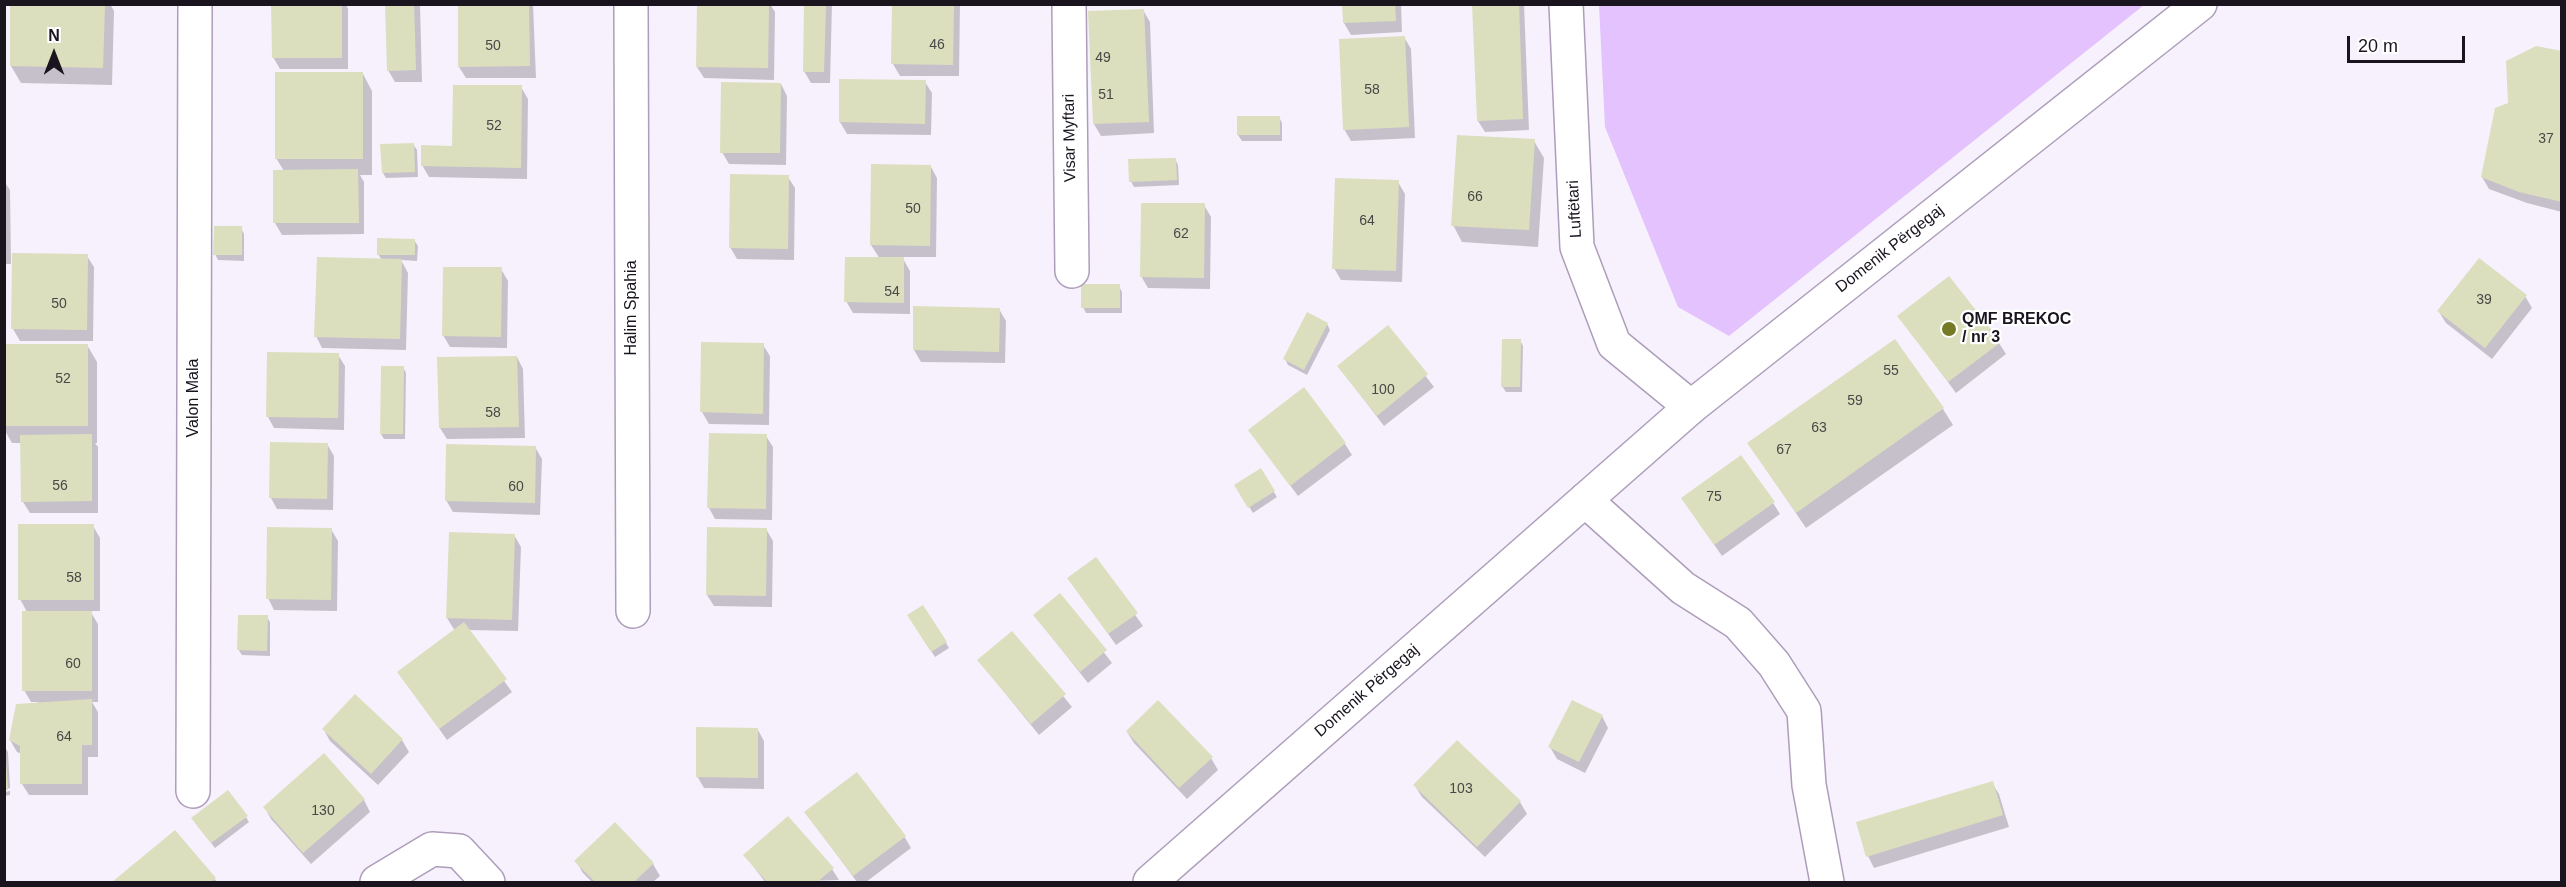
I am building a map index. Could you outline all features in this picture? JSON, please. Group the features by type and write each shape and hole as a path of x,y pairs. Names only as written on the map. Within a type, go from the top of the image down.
{"street":[{"name":"Valon Mala","path":"193,791 195,4"},
{"name":"Halim Spahia","path":"631,4 633,611"},
{"name":"Visar Myftari","path":"1069,4 1072,271"},
{"name":"Luftëtari","path":"1566,4 1577,247 1614,344 1691,407"},
{"name":"Domenik Përgegaj","path":"1150,882 1691,407 2200,4"},
{"path":"1585,500 1683,588 1738,623 1774,663 1804,711 1809,785 1827,882"},
{"path":"377,882 432,849 459,851 488,882"}],"shaded area":[{"path":"1599,4 2144,5 1729,336 1678,307 1605,127"}],"building":[{"path":"10,4 105,4 103,68 10,66"},
{"path":"271,4 342,4 342,58 272,58"},
{"path":"385,4 414,4 416,70 387,71"},
{"path":"458,4 529,4 530,66 458,67"},
{"path":"697,4 769,4 768,68 696,67"},
{"path":"804,4 826,4 824,72 803,72"},
{"path":"892,4 954,4 953,65 891,64"},
{"path":"1342,4 1395,4 1396,21 1343,23"},
{"path":"1472,4 1519,4 1523,119 1477,121"},
{"path":"1144,9 1149,122 1093,124 1088,11"},
{"path":"1405,36 1409,127 1343,130 1339,39"},
{"path":"2536,46 2562,51 2562,202 2519,192 2481,177 2495,108 2508,103 2506,61"},
{"path":"275,72 363,72 363,159 275,159"},
{"path":"839,79 926,80 925,124 839,122"},
{"path":"721,82 781,83 780,153 720,153"},
{"path":"453,85 522,85 521,168 421,166 421,145 452,146"},
{"path":"1237,116 1280,116 1280,135 1237,135"},
{"path":"1457,135 1535,139 1529,230 1451,226"},
{"path":"414,143 415,172 382,173 380,144"},
{"path":"1176,158 1177,180 1129,182 1128,159"},
{"path":"871,164 931,165 930,246 870,245"},
{"path":"358,169 359,223 273,223 273,170"},
{"path":"730,174 789,175 788,249 729,248"},
{"path":"1335,178 1399,180 1396,271 1332,269"},
{"path":"1141,203 1205,203 1204,278 1140,277"},
{"path":"214,226 242,226 242,255 213,255"},
{"path":"377,238 415,239 415,255 377,255"},
{"path":"12,253 88,254 87,330 11,329"},
{"path":"317,257 402,259 400,339 314,337"},
{"path":"845,257 904,257 904,303 844,302"},
{"path":"2479,258 2527,295 2485,348 2437,311"},
{"path":"443,267 502,267 501,337 442,336"},
{"name":"QMF BREKOC / nr 3","path":"1949,276 2001,342 1948,382 1897,316"},
{"path":"1081,284 1120,284 1120,308 1081,308"},
{"path":"913,306 1000,308 999,352 913,350"},
{"path":"1307,312 1328,323 1304,370 1283,359"},
{"path":"1388,325 1428,374 1377,416 1337,366"},
{"path":"1502,339 1521,339 1520,387 1501,387"},
{"path":"1895,339 1944,408 1796,513 1747,443"},
{"path":"701,342 764,343 763,414 700,412"},
{"path":"4,344 88,344 88,426 4,426"},
{"path":"267,352 339,353 338,418 266,417"},
{"path":"517,356 519,427 439,428 437,357"},
{"path":"381,366 404,366 403,434 380,434"},
{"path":"1304,387 1346,443 1290,486 1248,430"},
{"path":"709,433 767,434 766,509 707,508"},
{"path":"92,434 92,501 21,502 20,435"},
{"path":"270,442 328,443 327,499 269,498"},
{"path":"446,444 536,446 535,503 445,501"},
{"path":"1741,455 1775,502 1714,545 1681,498"},
{"path":"1261,468 1275,491 1248,508 1234,485"},
{"path":"18,524 94,524 94,600 18,600"},
{"path":"267,527 332,528 331,600 266,599"},
{"path":"707,527 767,528 766,596 706,595"},
{"path":"449,532 515,534 512,620 446,618"},
{"path":"1096,557 1138,613 1108,634 1067,578"},
{"path":"1060,593 1107,650 1080,672 1033,615"},
{"path":"923,605 947,642 931,652 907,615"},
{"path":"22,611 92,611 92,691 22,691"},
{"path":"238,615 268,615 267,651 237,650"},
{"path":"464,622 507,679 439,729 397,672"},
{"path":"1012,631 1066,694 1031,724 977,660"},
{"path":"355,694 403,739 371,774 322,729"},
{"path":"92,699 92,745 82,745 82,784 20,784 20,746 9,740 16,704"},
{"path":"1158,700 1213,757 1179,788 1126,731"},
{"path":"1572,700 1603,715 1579,762 1548,747"},
{"path":"696,727 758,728 758,778 696,777"},
{"path":"1457,740 1521,801 1477,847 1413,785"},
{"path":"324,753 365,799 303,853 263,807"},
{"path":"4,762 6,762 8,790 4,790"},
{"path":"857,772 906,836 853,876 804,812"},
{"path":"1993,781 2003,815 1866,857 1856,822"},
{"path":"228,790 248,816 211,843 191,818"},
{"path":"788,816 834,868 817,882 767,882 743,855"},
{"path":"615,822 654,863 634,882 595,882 574,861"},
{"path":"175,830 216,878 211,882 112,882"}],"place":[{"name":"QMF BREKOC / nr 3","path":"1949,329"}]}
